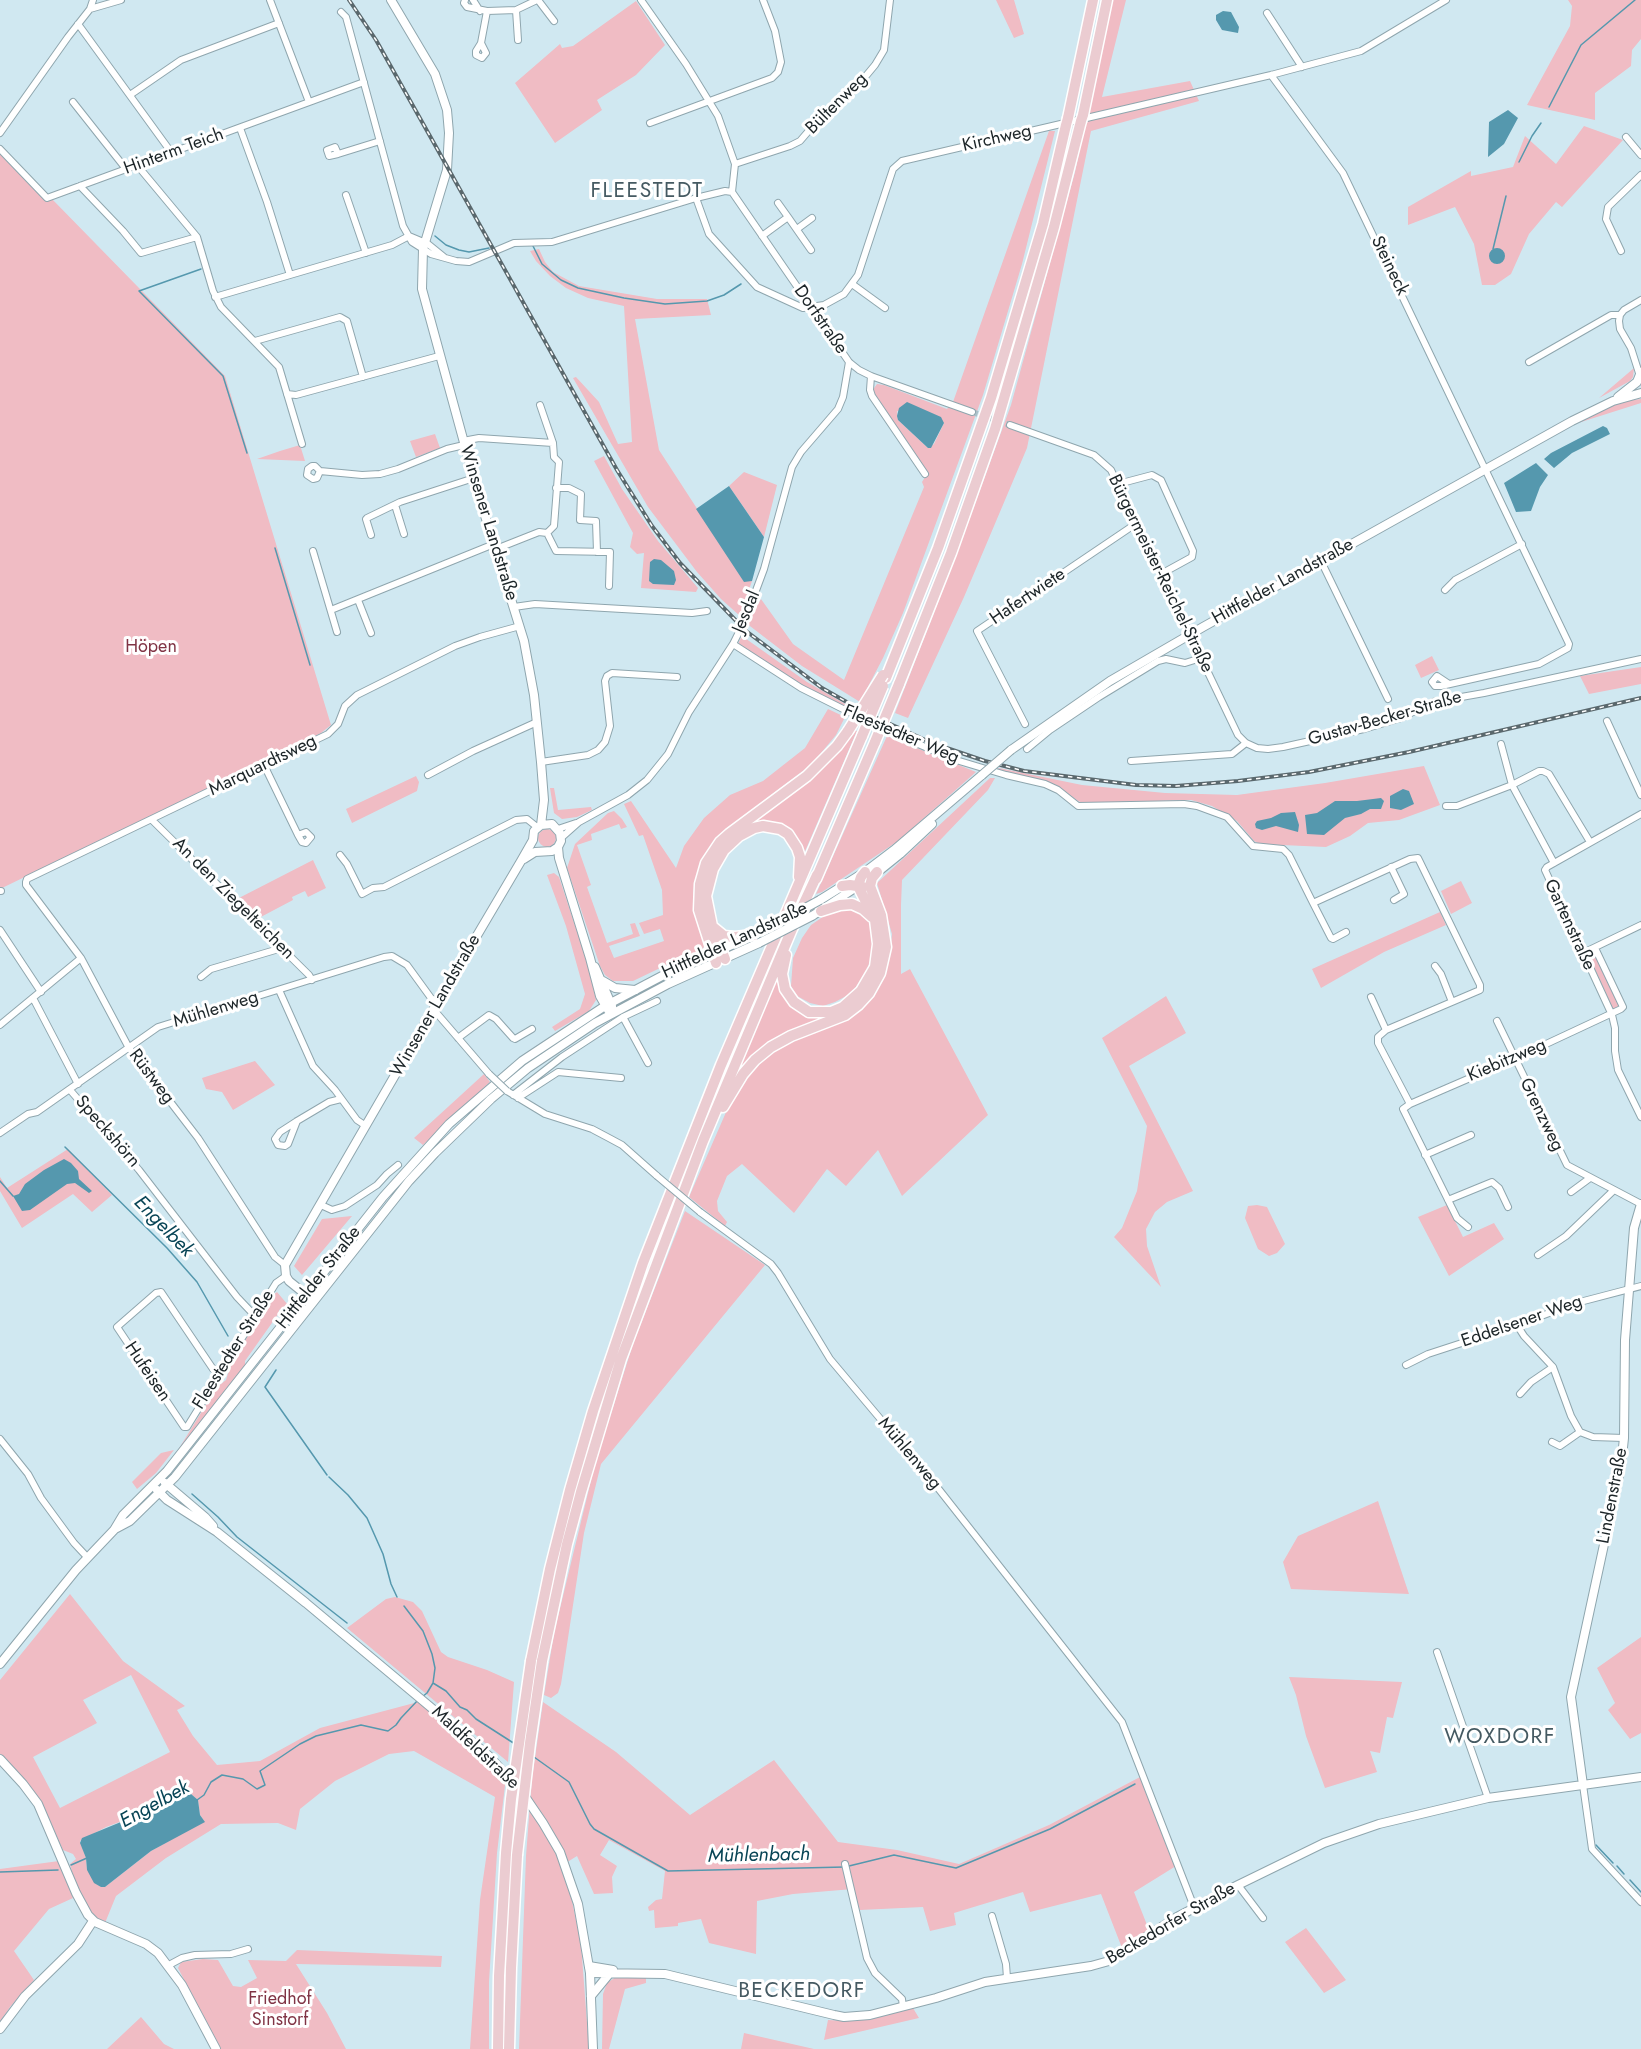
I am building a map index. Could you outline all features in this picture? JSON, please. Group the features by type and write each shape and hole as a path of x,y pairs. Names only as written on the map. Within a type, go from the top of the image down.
{"highway":[{"path":"719,956 701,918 699,897 703,872 712,854 720,842 736,828 807,776 837,747 884,676 899,648 938,548 991,398 1043,224 1093,0"},
{"path":"865,872 858,886 875,920 878,934 877,956 869,980 861,991 843,1007 831,1012 810,1012 800,1007 789,996 785,989 783,966 818,875 899,684 947,563 998,420 1045,261 1082,118 1107,0"},
{"path":"509,2049 511,1798 556,1543 589,1422 611,1355 684,1156 862,736 884,676"},
{"path":"719,956 706,896 713,869 724,850 746,832 763,826 772,826 788,834 797,848 800,857 799,884"},
{"path":"702,1141 743,1074 755,1060 771,1047 791,1036 845,1015 869,993 880,973 886,947 881,915 871,892 870,883 877,872"},
{"path":"537,1661 603,1416 640,1306 702,1141 792,929 818,875"},
{"path":"842,886 858,886 871,892"},
{"path":"818,909 852,904 863,909 875,920"},
{"path":"711,926 724,936 757,939"},
{"path":"498,2049 499,1976 512,1854"}],"main road":[{"name":"Hittfelder Landstraße","path":"1612,401 1639,376"},
{"name":"Hittfelder Landstraße","path":"757,939 765,930 818,909 842,886 865,872 901,844 1011,750 1110,681 1486,469 1612,401 1641,393 1639,376"},
{"name":"Hittfelder Landstraße","path":"507,1091 535,1051 608,1005 635,990 757,939 858,886 922,834 968,787"},
{"name":"Hittfelder Landstraße","path":"507,1091 543,1056 612,1013 719,956"},
{"name":"Hittfelder Straße","path":"114,1530 130,1521 168,1486 426,1162 491,1099 507,1091"},
{"name":"Hittfelder Straße","path":"114,1530 123,1515 156,1484 383,1197 432,1141 507,1091"},
{"path":"159,1494 156,1484 162,1482 168,1486"},
{"name":"Maldfeldstraße","path":"168,1486 205,1517 217,1532"},
{"name":"Maldfeldstraße","path":"159,1494 217,1532 422,1700 504,1771 524,1795 560,1852 573,1888 583,1926 589,1970 593,2049"},
{"path":"0,1664 114,1530"}],"street":[{"path":"0,133 90,9 93,0"},
{"path":"90,9 121,0"},
{"path":"270,0 309,102"},
{"name":"Winsener Landstraße","path":"368,1123 533,840 539,826 544,800 537,722 520,626 474,478 422,288 424,246 447,170 449,133 447,110 435,74 391,0"},
{"path":"465,0 467,7 483,11 516,10 538,0 554,21"},
{"path":"473,0 483,11 482,43"},
{"path":"341,12 346,17 403,226 412,242 424,246 432,254 469,262 514,243 546,242 565,238 696,198 725,191 732,192 735,164 718,116 641,0"},
{"path":"650,123 772,78 778,72 781,62 775,31 762,0"},
{"name":"Bültenweg","path":"735,164 800,141 825,112 855,89 884,50 890,0"},
{"name":"Kirchweg","path":"812,308 839,298 852,284 863,265 892,169 902,161 1271,75 1361,51 1446,0"},
{"path":"516,10 518,40"},
{"path":"1267,14 1302,67"},
{"path":"130,95 181,60 279,23"},
{"path":"78,24 171,152"},
{"name":"Steineck","path":"1271,75 1343,173 1569,644 1568,648 1539,664 1449,684"},
{"name":"Hinterm Teich","path":"0,149 47,198 364,82"},
{"path":"73,102 126,169"},
{"path":"240,128 290,275"},
{"path":"1626,137 1641,154"},
{"path":"338,154 380,141"},
{"path":"136,165 196,237 220,308 279,367 302,444"},
{"path":"1621,251 1606,219 1608,207 1641,175"},
{"path":"80,186 123,231 141,254 196,237"},
{"name":"Dorfstraße","path":"732,192 849,362 871,376"},
{"path":"346,195 366,253"},
{"path":"696,198 709,234 747,278 765,291 803,308 812,308"},
{"path":"778,203 811,250"},
{"path":"762,236 788,217"},
{"path":"797,229 812,218"},
{"path":"215,297 398,243 409,236"},
{"path":"852,284 885,308"},
{"path":"1641,300 1620,315 1620,329 1631,348 1641,359"},
{"path":"1529,362 1611,315 1620,315"},
{"path":"255,341 340,317 346,321 363,377"},
{"path":"1631,348 1639,376"},
{"path":"287,394 296,395 439,356"},
{"name":"Jesdal","path":"561,838 579,822 628,795 647,780 659,767 675,741 689,712 733,644 745,620 764,569 792,467 801,452 838,409 843,398 849,362"},
{"path":"925,474 872,396 871,376 972,412"},
{"path":"540,405 553,443 554,457 559,462 554,526 547,533"},
{"name":"Bürgermeister-Reichel-Straße","path":"1010,425 1094,455 1111,470 1238,735 1246,743"},
{"path":"321,471 376,474 398,469 479,438 553,443"},
{"path":"1118,484 1152,475 1161,480 1193,550 1192,557 1161,574"},
{"path":"371,535 366,519 395,505 474,478"},
{"path":"556,488 569,488 581,494 580,520 596,521 597,552"},
{"path":"395,505 404,534"},
{"name":"Hafertwiete","path":"1025,724 977,631 1137,523"},
{"path":"331,610 495,546 539,532 547,533"},
{"path":"547,533 556,551 610,552 609,586"},
{"path":"1445,590 1455,580 1522,544"},
{"path":"313,551 337,632"},
{"path":"1321,561 1388,699"},
{"path":"358,600 371,633"},
{"path":"514,607 536,604 692,613 707,611"},
{"name":"Marquardtsweg","path":"26,882 27,879 328,734 338,724 345,706 357,694 455,646 520,626"},
{"name":"Fleestedter Weg","path":"733,644 801,688 874,725 956,760 1006,776 1045,784 1058,790 1078,806 1184,804 1211,810 1227,817 1253,846 1283,849 1289,855 1313,903"},
{"path":"1027,749 1069,716 1158,660 1166,659 1185,663 1201,658"},
{"name":"Gustav-Becker-Straße","path":"1246,743 1257,748 1283,747 1364,729 1401,718 1424,705 1641,659"},
{"path":"541,762 588,755 598,750 605,742 610,726 605,681 607,676 612,673 677,677"},
{"path":"1606,721 1641,795"},
{"path":"428,775 452,761 537,722"},
{"path":"1131,761 1232,754 1246,743"},
{"path":"1501,744 1512,784 1554,862"},
{"path":"264,765 298,835"},
{"path":"1446,806 1457,806 1539,771 1548,774 1590,842"},
{"name":"Winsener Landstraße","path":"544,800 561,838"},
{"name":"Gartenstraße","path":"1641,814 1554,862 1547,867 1545,875 1612,1015 1618,1070 1641,1117"},
{"path":"340,855 362,894 373,888 384,887 516,820 527,819 539,826 555,826"},
{"name":"An den Ziegelteichen","path":"152,820 312,980"},
{"name":"Jesdal","path":"555,826 579,822"},
{"path":"561,838 558,847 565,879 600,996 608,1005"},
{"path":"533,840 565,879"},
{"path":"520,861 558,847"},
{"path":"1346,932 1331,938 1313,903 1391,867 1418,858 1480,985 1480,990 1476,993 1386,1030 1378,1037 1378,1043 1410,1104"},
{"path":"1391,867 1404,894 1394,900"},
{"name":"Rüstweg","path":"26,882 81,958 129,1048 198,1138 275,1257 285,1265"},
{"path":"1583,953 1641,925"},
{"path":"0,930 41,992"},
{"path":"201,976 211,969 282,948"},
{"name":"Gartenstraße","path":"1595,948 1623,1007 1612,1015"},
{"name":"Mühlenweg","path":"0,1133 70,1090 158,1027 392,956 407,965 458,1038 507,1091 545,1114 592,1129 621,1145 700,1212 759,1254 778,1273 830,1359 930,1478 1122,1722 1194,1908"},
{"path":"0,1025 81,958"},
{"path":"590,958 602,980 612,1013"},
{"path":"1435,966 1441,974 1452,1002"},
{"path":"602,980 615,988 635,990"},
{"path":"279,990 313,1066 357,1120 368,1123 285,1265"},
{"path":"1371,997 1386,1030"},
{"path":"33,998 78,1084"},
{"path":"507,1091 623,1017 657,1001"},
{"path":"458,1038 489,1015 496,1019 515,1039 532,1029"},
{"name":"Kiebitzweg","path":"1425,1155 1403,1109 1612,1015"},
{"path":"623,1017 648,1063"},
{"name":"Grenzweg","path":"1497,1021 1562,1158 1572,1169 1641,1204"},
{"path":"507,1091 558,1071 621,1078"},
{"name":"Speckshörn","path":"70,1090 139,1170 237,1297 255,1316"},
{"path":"297,1121 329,1102 341,1099"},
{"path":"1468,1227 1457,1218 1425,1155 1470,1135"},
{"path":"321,1205 330,1210 345,1206 377,1185 398,1165"},
{"path":"1571,1192 1590,1178"},
{"path":"1448,1200 1492,1182 1499,1188 1508,1207"},
{"path":"1538,1255 1566,1236 1614,1190"},
{"name":"Lindenstraße","path":"1583,1785 1571,1697 1616,1496 1624,1438 1625,1340 1634,1228 1641,1204"},
{"name":"Fleestedter Straße","path":"285,1265 286,1276 314,1301"},
{"name":"Fleestedter Straße","path":"187,1427 276,1283 286,1276"},
{"name":"Eddelsener Weg","path":"1406,1365 1428,1354 1576,1303 1641,1287"},
{"name":"Hufeisen","path":"187,1427 184,1427 118,1330 118,1325 156,1293 161,1292 213,1369 219,1374"},
{"path":"1517,1325 1524,1336 1553,1367 1571,1416 1580,1432 1593,1437 1624,1438"},
{"path":"1520,1394 1531,1382 1553,1367"},
{"path":"1552,1442 1560,1446 1580,1432"},
{"path":"0,1439 28,1474 41,1498 74,1543 88,1558"},
{"path":"1437,1652 1488,1798"},
{"path":"0,1759 3,1768 38,1804 79,1899 93,1921 155,1950 169,1965 190,1998 216,2049"},
{"name":"Beckedorfer Straße","path":"589,1970 610,1973 665,1974 844,2017 870,2015 936,1998 985,1982 1091,1966 1109,1961 1194,1908 1324,1843 1350,1833 1488,1798 1641,1777"},
{"path":"1583,1785 1592,1850 1641,1902"},
{"path":"845,1864 867,1958 875,1973 902,1999 903,2007"},
{"path":"1238,1885 1263,1918"},
{"path":"992,1916 1006,1964 1006,1978"},
{"path":"0,2029 25,1996 78,1944 93,1921"},
{"path":"169,1965 182,1958 195,1955 231,1954 248,1949"},
{"name":"Beckedorfer Straße","path":"589,1970 624,1973"},
{"path":"591,1996 610,1973"}],"green space":[{"path":"996,0 1014,0 1024,34 1014,38"},
{"path":"1112,0 1126,0 1102,97 1190,81 1199,101 1091,131 1027,448 964,597 908,718 895,713 1011,405 1075,172"},
{"path":"1568,0 1641,0 1641,39 1632,50 1631,66 1595,93 1595,120 1527,105 1570,26 1572,6"},
{"path":"636,1 665,45 636,75 597,100 602,110 555,143 515,83 560,44 562,48 573,46"},
{"path":"1584,126 1623,140 1562,207 1556,202 1529,234 1511,274 1495,285 1482,285 1474,244 1455,207 1408,225 1408,207 1471,171 1471,176 1513,167 1525,136 1556,164"},
{"path":"1049,131 1055,131 1022,264 983,395 903,613 860,702 802,666 746,623 761,599 793,644 844,680 924,487 922,482 927,474 872,391 877,384 884,385 947,409 953,402","holes":["897,411 944,423 934,444 928,448 898,420"]},
{"name":"Höpen","path":"0,152 46,201 52,199 225,376 331,725 321,733 0,889"},
{"path":"539,249 553,272 579,286 657,299 707,299 711,315 635,319 659,450 744,581 752,581 740,616 697,572 648,507 573,378 576,377 599,402 618,444 632,442 624,306 588,298 566,288 536,261 530,251"},
{"path":"1634,368 1630,381 1599,398"},
{"path":"1631,397 1633,400 1641,399 1641,403 1578,423"},
{"path":"435,434 440,448 416,457 410,441"},
{"path":"300,445 305,461 257,459 280,451"},
{"path":"604,456 622,489 658,541 698,588 696,592 641,588 644,553 637,554 630,547 633,533 594,461"},
{"path":"744,472 777,485 764,537 729,486"},
{"path":"742,636 807,682 852,708 851,710 803,686 738,644"},
{"path":"1432,656 1439,670 1421,678 1415,665"},
{"path":"1641,667 1641,684 1589,694 1580,676"},
{"path":"828,709 845,717 836,735 811,765 726,829 706,854 694,885 693,906 705,943 703,949 697,954 679,959 633,981 613,981 605,975 567,868 575,844 608,813 614,811 622,819 627,827 621,829 619,824 591,834 592,840 577,845 591,885 587,887 607,943 633,934 630,924 635,923 640,936 609,946 614,958 664,941 660,929 644,934 639,923 663,915 662,890 643,835 639,836 624,804 631,801 676,868 684,846 704,818 730,795 763,781 805,748"},
{"path":"854,730 857,731 803,856 795,836 744,826 811,779"},
{"path":"887,736 976,772 898,841 816,894"},
{"path":"1424,766 1440,805 1399,820 1368,823 1350,836 1326,847 1260,844 1254,841 1237,821 1212,806 1191,800 1083,803 1059,787 995,771 999,768 1082,785 1165,793 1237,795"},
{"path":"416,776 419,782 417,791 352,823 346,809"},
{"path":"990,778 995,778 988,790 902,880 901,905 901,974 910,969 988,1115 902,1196 878,1150 846,1186 827,1169 794,1213 742,1164 727,1176 717,1201 718,1211 727,1222 725,1226 689,1197 734,1094 753,1068 779,1046 835,1024 876,990 890,953 892,934 877,883"},
{"path":"550,788 554,788 558,810 591,807 592,810 577,817 562,819 554,813"},
{"path":"543,829 551,829 556,834 554,845 543,847 538,842 538,834"},
{"path":"313,860 326,888 308,897 305,891 257,919 237,899"},
{"path":"554,873 559,877 588,965 596,1000 589,1011 555,1031 552,1027 580,1009 585,994 566,926 547,875"},
{"path":"1461,881 1472,903 1451,914 1441,891"},
{"path":"854,907 872,924 874,938 865,976 850,994 823,1006 810,1003 797,996 791,986 793,958 802,938 811,925 827,914"},
{"path":"1440,912 1446,925 1384,952 1321,988 1312,969"},
{"path":"1594,951 1619,1006 1613,1009 1588,954"},
{"path":"779,970 781,990 792,1008 812,1017 826,1018 770,1041 744,1065 733,1082"},
{"path":"1166,996 1186,1033 1129,1066 1193,1191 1167,1202 1155,1212 1146,1229 1147,1246 1161,1287 1114,1237 1122,1228 1137,1191 1147,1126 1102,1038"},
{"path":"255,1061 275,1085 233,1110 222,1092 206,1089 202,1078"},
{"path":"484,1074 490,1082 423,1145 414,1138"},
{"path":"68,1149 112,1195 92,1212 73,1194 22,1228 0,1191 0,1177 7,1188"},
{"path":"1447,1205 1463,1237 1494,1223 1504,1239 1449,1276 1418,1217"},
{"path":"1248,1206 1267,1207 1285,1244 1277,1253 1269,1256 1258,1249 1245,1218"},
{"path":"685,1211 765,1265 601,1464 584,1533 561,1684 558,1693 551,1698 544,1695 554,1633 595,1464 633,1344"},
{"path":"352,1216 302,1275 294,1266 322,1219"},
{"path":"277,1292 288,1305 279,1310 245,1361 245,1366 178,1450 217,1387 226,1380 231,1364 271,1297"},
{"path":"174,1450 156,1473 137,1489 132,1482 161,1453"},
{"path":"1378,1501 1409,1594 1291,1589 1283,1562 1298,1536"},
{"path":"70,1594 123,1661 185,1706 177,1710 193,1736 217,1765 260,1761 320,1728 418,1702 493,1763 506,1777 497,1853 489,1982 489,2049 470,2049 480,1900 495,1797 414,1751 389,1754 335,1781 300,1809 296,1830 278,1823 221,1824 166,1858 116,1896 105,1923 94,1919 82,1900 70,1864 76,1859 73,1854 63,1850 46,1813 29,1786 0,1754 0,1680","holes":["131,1675 170,1752 60,1808 33,1757 97,1723 83,1700","191,1794 198,1800 200,1815 204,1821 151,1851 105,1887 101,1887 87,1870 86,1858 80,1841 106,1827 133,1817 145,1807"]},
{"path":"395,1597 413,1602 422,1611 441,1652 448,1657 514,1682 508,1762 347,1628 386,1599"},
{"path":"1641,1637 1641,1733 1630,1739 1608,1710 1615,1703 1597,1668"},
{"path":"1289,1677 1402,1682 1393,1718 1387,1717 1380,1753 1370,1751 1377,1772 1325,1788 1306,1736"},
{"path":"543,1702 616,1752 690,1815 774,1760 838,1842 897,1850 959,1864 1049,1825 1140,1777 1176,1866 1134,1892 1149,1930 1122,1948 1101,1894 1030,1912 1023,1892 954,1913 956,1925 930,1931 923,1907 860,1910 853,1889 793,1894 757,1901 756,1954 709,1943 701,1919 678,1923 678,1926 655,1928 654,1910 649,1911 648,1907 656,1900 662,1899 665,1871 609,1840 600,1855 617,1866 612,1877 613,1893 594,1894 577,1856 561,1866 569,1887 581,1944 589,2049 519,2049 526,1856 532,1778"},
{"path":"59,1861 73,1898 49,1909 14,1951 34,1980 0,2022 0,1869"},
{"path":"1306,1928 1346,1980 1324,1993 1285,1942"},
{"name":"Friedhof Sinstorf","path":"297,1950 442,1956 441,1967 296,1964 327,2013 346,2049 220,2049 178,1968 181,1962 203,1959 218,1960 233,1986 241,1987 257,1978 248,1960 286,1961"},
{"path":"616,1977 646,1977 646,1983 625,1989 609,2049 602,2049 603,1994 607,1983"},
{"path":"913,2008 919,2018 824,2040 828,2020 845,2021"},
{"path":"141,2017 164,2044 174,2049 107,2049"},
{"path":"744,2033 814,2049 741,2049"}],"water":[{"path":"1223,11 1231,12 1239,27 1238,33 1222,30 1216,20 1216,15"},
{"path":"1508,110 1518,118 1504,144 1488,157 1489,122"},
{"path":"1497,248 1505,256 1497,264 1489,256"},
{"path":"907,402 941,417 944,423 931,448 928,448 898,420 899,408"},
{"path":"1603,426 1610,434 1572,453 1554,468 1544,459 1551,453"},
{"path":"1536,463 1548,475 1540,487 1531,511 1516,512 1504,483"},
{"path":"729,486 764,537 752,581 744,582 696,509"},
{"path":"654,559 661,560 674,571 676,580 674,585 653,584 649,581 650,562"},
{"path":"1403,789 1409,791 1414,804 1401,810 1390,808 1390,796"},
{"path":"1381,798 1384,801 1381,809 1370,809 1345,818 1324,835 1307,834 1305,815 1317,813 1335,801"},
{"path":"1295,812 1299,825 1298,832 1276,826 1262,830 1256,828 1257,821 1281,813"},
{"path":"64,1159 78,1171 79,1179 92,1191 89,1193 75,1183 67,1184 30,1210 22,1211 13,1196 19,1194 25,1184 44,1170"},
{"path":"191,1794 198,1800 200,1815 205,1822 151,1851 105,1887 94,1883 87,1870 86,1858 80,1843 82,1838 133,1817 150,1804"}],"waterway":[{"path":"1549,107 1581,45 1635,0"},
{"path":"1519,162 1541,123"},
{"path":"1493,249 1506,196"},
{"path":"435,236 446,245 459,250 469,252 489,248"},
{"path":"533,246 542,264 561,280 578,288 624,298 665,304 707,301 724,295 741,284"},
{"path":"201,269 139,291 223,376 247,453"},
{"path":"275,548 310,665"},
{"name":"Engelbek","path":"65,1147 167,1248 197,1282 228,1336"},
{"name":"Engelbek","path":"0,1181 13,1196"},
{"name":"Engelbek","path":"276,1370 265,1387 327,1475"},
{"name":"Engelbek","path":"329,1477 367,1518 383,1554 397,1597"},
{"path":"192,1494 237,1537 347,1623"},
{"name":"Engelbek","path":"404,1606 423,1631 435,1668 433,1683 422,1697"},
{"name":"Mühlenbach","path":"433,1683 446,1691 460,1707 476,1719 515,1744"},
{"name":"Engelbek","path":"197,1800 204,1795 211,1782 222,1775 243,1779 257,1789 265,1785 260,1771 316,1736 361,1725 388,1731 418,1700"},
{"name":"Mühlenbach","path":"534,1757 569,1782 594,1829 668,1871 845,1867"},
{"name":"Mühlenbach","path":"849,1866 894,1855 956,1868 1050,1829 1135,1784"},
{"name":"Mühlenbach","path":"1596,1845 1613,1863"},
{"name":"Engelbek","path":"71,1865 87,1858"},
{"name":"Mühlenbach","path":"1617,1866 1624,1874"},
{"name":"Engelbek","path":"0,1872 58,1870"},
{"name":"Mühlenbach","path":"1630,1880 1641,1892"}],"tunnel":[{"path":"972,412 1010,425"}],"railway":[{"path":"349,0 376,40 617,470 652,526 680,563 746,631 822,688 866,713 932,743 1024,771 1136,785 1176,786 1309,772 1409,752 1641,698"}],"district":[{"name":"FLEESTEDT","path":"647,192"},
{"name":"WOXDORF","path":"1500,1738"},
{"name":"BECKEDORF","path":"802,1992"}]}
